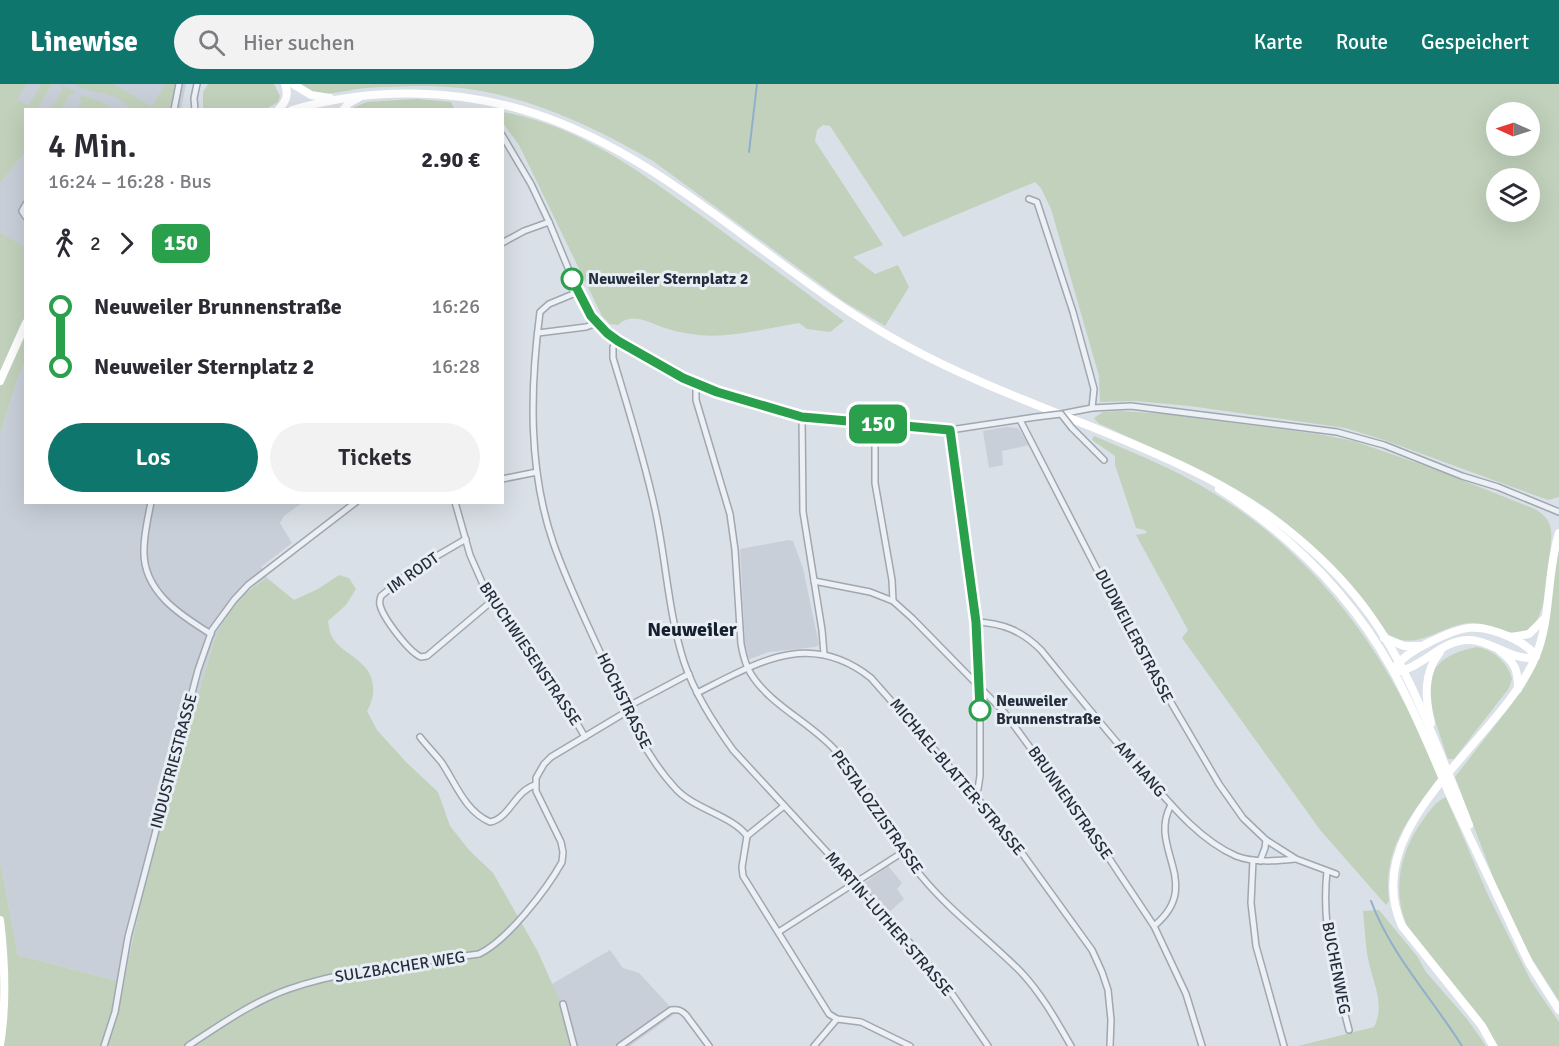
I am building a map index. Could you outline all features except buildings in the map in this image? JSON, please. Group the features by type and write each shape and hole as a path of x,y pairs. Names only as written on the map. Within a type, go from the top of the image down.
{"main road":[{"path":"280,108 287,95 285,84"},
{"path":"293,84 311,95 338,98"},
{"path":"297,108 338,98 422,93 476,99 529,112 578,130 618,149 654,172 825,296 903,344 984,384 1187,468 1254,504 1299,539 1327,565 1370,615 1400,667 1437,745"},
{"path":"345,108 349,102 367,95"},
{"path":"0,381 24,328"},
{"path":"1187,468 1257,515 1310,560 1356,614 1393,670 1440,762 1496,894 1529,963 1559,1010"},
{"path":"1493,1046 1482,1026 1402,926 1397,914 1393,882 1397,855 1409,827 1518,689 1536,656 1545,618 1559,532"},
{"path":"1510,637 1529,634 1545,618"},
{"path":"1400,667 1423,645 1451,631 1470,627 1490,628 1526,645 1536,656"},
{"path":"1384,638 1404,646 1423,645"},
{"path":"1393,670 1466,640 1480,641 1525,659 1536,656"},
{"path":"1496,648 1515,667 1518,674 1518,689"},
{"path":"1440,762 1429,715 1426,681 1431,666 1441,650"},
{"path":"0,920 5,966 5,997 0,1045"}],"street":[{"path":"174,108 179,84"},
{"path":"195,108 197,84"},
{"path":"504,138 531,184 578,292 597,323 618,341 696,384 802,417 950,430 1092,408 1131,405 1336,432 1384,445 1559,512"},
{"path":"504,150 511,148"},
{"path":"1029,199 1037,202 1073,312 1094,389 1092,408"},
{"path":"504,242 524,231 549,222"},
{"name":"HOCHSTRASSE","path":"578,292 542,308 540,312 533,423 537,472 546,519 559,558 625,710 650,755 675,789 691,802 739,828 747,836"},
{"path":"538,333 586,327 597,323"},
{"name":"MARTIN-LUTHER-STRASSE","path":"618,341 613,347 613,358 652,496 663,545 675,629 697,693 733,750 929,965 988,1046"},
{"name":"PESTALOZZISTRASSE","path":"696,384 696,400 730,514 735,550 741,644 747,669 761,687 836,750 866,790 903,852 920,875 948,906 1019,970 1051,1011 1071,1046"},
{"path":"1061,414 1104,460"},
{"path":"802,417 802,496 824,654"},
{"name":"DUDWEILERSTRASSE","path":"1020,420 1122,618 1171,705 1232,803 1243,818 1266,840 1296,859 1336,874"},
{"path":"875,424 875,483 892,580 893,601"},
{"path":"950,430 976,622 980,689 980,776 978,789 974,793"},
{"path":"504,479 537,472"},
{"path":"151,504 144,547 147,572 162,598 173,609 211,634"},
{"name":"INDUSTRIESTRASSE","path":"104,1046 115,1012 128,937 171,770 198,670 211,634 221,616 248,585 353,504"},
{"name":"BRUCHWIESENSTRASSE","path":"456,504 477,573 492,601 554,684 585,737"},
{"name":"IM RODT","path":"466,539 411,571 381,596 380,605 397,632 414,653 422,657 427,656 492,601"},
{"name":"BRUNNENSTRASSE","path":"814,581 870,592 893,601 1004,712 1054,778 1154,926 1186,994 1202,1046"},
{"name":"AM HANG","path":"976,622 1006,626 1030,639 1171,805 1222,848 1238,856 1256,860 1296,859"},
{"name":"MICHAEL-BLATTER-STRASSE","path":"697,693 747,669 780,656 796,653 824,654 845,660 871,678 974,793 1022,852 1092,950 1108,990 1111,1020 1110,1046"},
{"path":"420,737 442,763 469,806 490,822 497,820 523,791 534,785 544,764 551,757 625,710 689,674"},
{"name":"SULZBACHER WEG","path":"188,1046 268,998 303,985 330,977 480,954 498,942 525,913 562,862 561,842 534,785"},
{"path":"1154,926 1170,910 1176,887 1164,833 1166,814 1171,805"},
{"path":"784,806 747,836 742,867 743,876 780,931 830,1014 837,1019 861,1022 910,1046"},
{"path":"1266,840 1265,848 1256,860 1251,903 1256,946 1284,1046"},
{"path":"780,931 903,852"},
{"name":"BUCHENWEG","path":"1327,871 1325,900 1328,942 1349,1030"},
{"path":"563,1004 574,1046"},
{"path":"620,1046 671,1010 682,1010 709,1046"},
{"path":"814,1046 837,1019"}],"shaded area":[{"path":"0,84 186,84 181,108 27,108"},
{"path":"24,153 24,247 0,232 0,183"},
{"path":"24,364 24,504 301,504 284,516 280,523 292,543 261,567 267,578 252,586 214,640 163,816 124,983 18,955 0,862 0,435"},
{"path":"1006,427 1018,428 1029,445 1002,451 1003,465 989,468 983,431"},
{"path":"793,541 803,568 819,645 769,652 750,659 745,642 740,549"},
{"path":"888,866 902,883 897,889 904,899 889,912 863,884"},
{"path":"610,950 623,968 639,973 676,1013 630,1046 571,1046 552,984"}],"green space":[{"path":"0,84 26,84 17,99 28,106 42,84 52,84 38,108 24,108 24,153 0,183"},
{"path":"74,84 114,84 152,107 165,84 177,84 171,108 131,108 116,97"},
{"path":"208,84 274,84 280,96 278,102 268,108 203,108 203,92"},
{"path":"300,84 1559,84 1559,497 1548,500 1345,428 1190,406 1135,401 1100,402 1099,376 1051,209 1041,188 1035,182 903,237 830,126 823,125 817,130 815,141 883,245 853,257 875,274 898,265 909,287 885,326 843,301 653,161 589,127 545,108 475,90 434,86 365,88 332,93 313,93"},
{"path":"62,85 75,92 73,95 70,94 62,108 52,108 63,89"},
{"path":"82,95 109,105 106,108 78,108 82,101 79,99"},
{"path":"416,99 451,102 454,108 353,108 367,102"},
{"path":"504,112 557,127 607,152 654,182 844,321 830,332 807,329 799,323 718,336 678,332 635,318 618,325 610,324 602,316 519,145 504,124"},
{"path":"0,232 24,247 24,364 0,435"},
{"path":"1103,412 1166,414 1318,434 1354,441 1437,470 1535,509 1548,520 1551,536 1543,604 1537,620 1531,628 1524,632 1509,632 1469,623 1418,640 1397,639 1387,633 1321,557 1277,516 1213,476 1098,423 1094,418"},
{"path":"1094,436 1173,471 1240,510 1278,540 1313,573 1344,609 1372,648 1397,689 1438,778 1408,821 1394,849 1388,882 1389,901 1386,905 1321,831 1182,638 1188,630 1136,535 1147,533 1145,530 1136,528 1115,465 1115,456 1092,440"},
{"path":"1559,546 1559,1001 1531,957 1501,898 1455,777 1524,688 1536,664 1547,623"},
{"path":"339,575 349,578 356,589 346,605 328,621 329,630 337,644 362,664 370,675 373,693 367,711 377,730 438,792 450,826 469,850 493,873 538,952 562,1006 571,1046 0,1046 0,862 18,955 124,983 165,811 218,631 229,613 243,597 267,578 294,600 318,589"},
{"path":"1477,647 1499,658 1512,679 1509,688 1454,759 1448,759 1431,705 1432,675 1440,663 1454,654"},
{"path":"1446,797 1487,893 1531,981 1559,1022 1559,1046 1498,1046 1480,1017 1412,935 1405,921 1399,891 1403,862 1414,833 1430,810"},
{"path":"1379,910 1486,1046 1298,1046 1374,1027 1379,1003 1368,957 1363,911"}],"waterway":[{"path":"749,152 757,84"},
{"path":"1371,901 1389,940 1462,1046"}],"bus line":[{"name":"150","path":"572,279 591,316 607,333 683,378 717,392 802,417 950,430 976,622 980,710"}],"place":[{"name":"Neuweiler Sternplatz 2","path":"572,279"},
{"name":"Neuweiler Brunnenstraße","path":"980,710"}],"district":[{"name":"Neuweiler","path":"692,629"}]}
